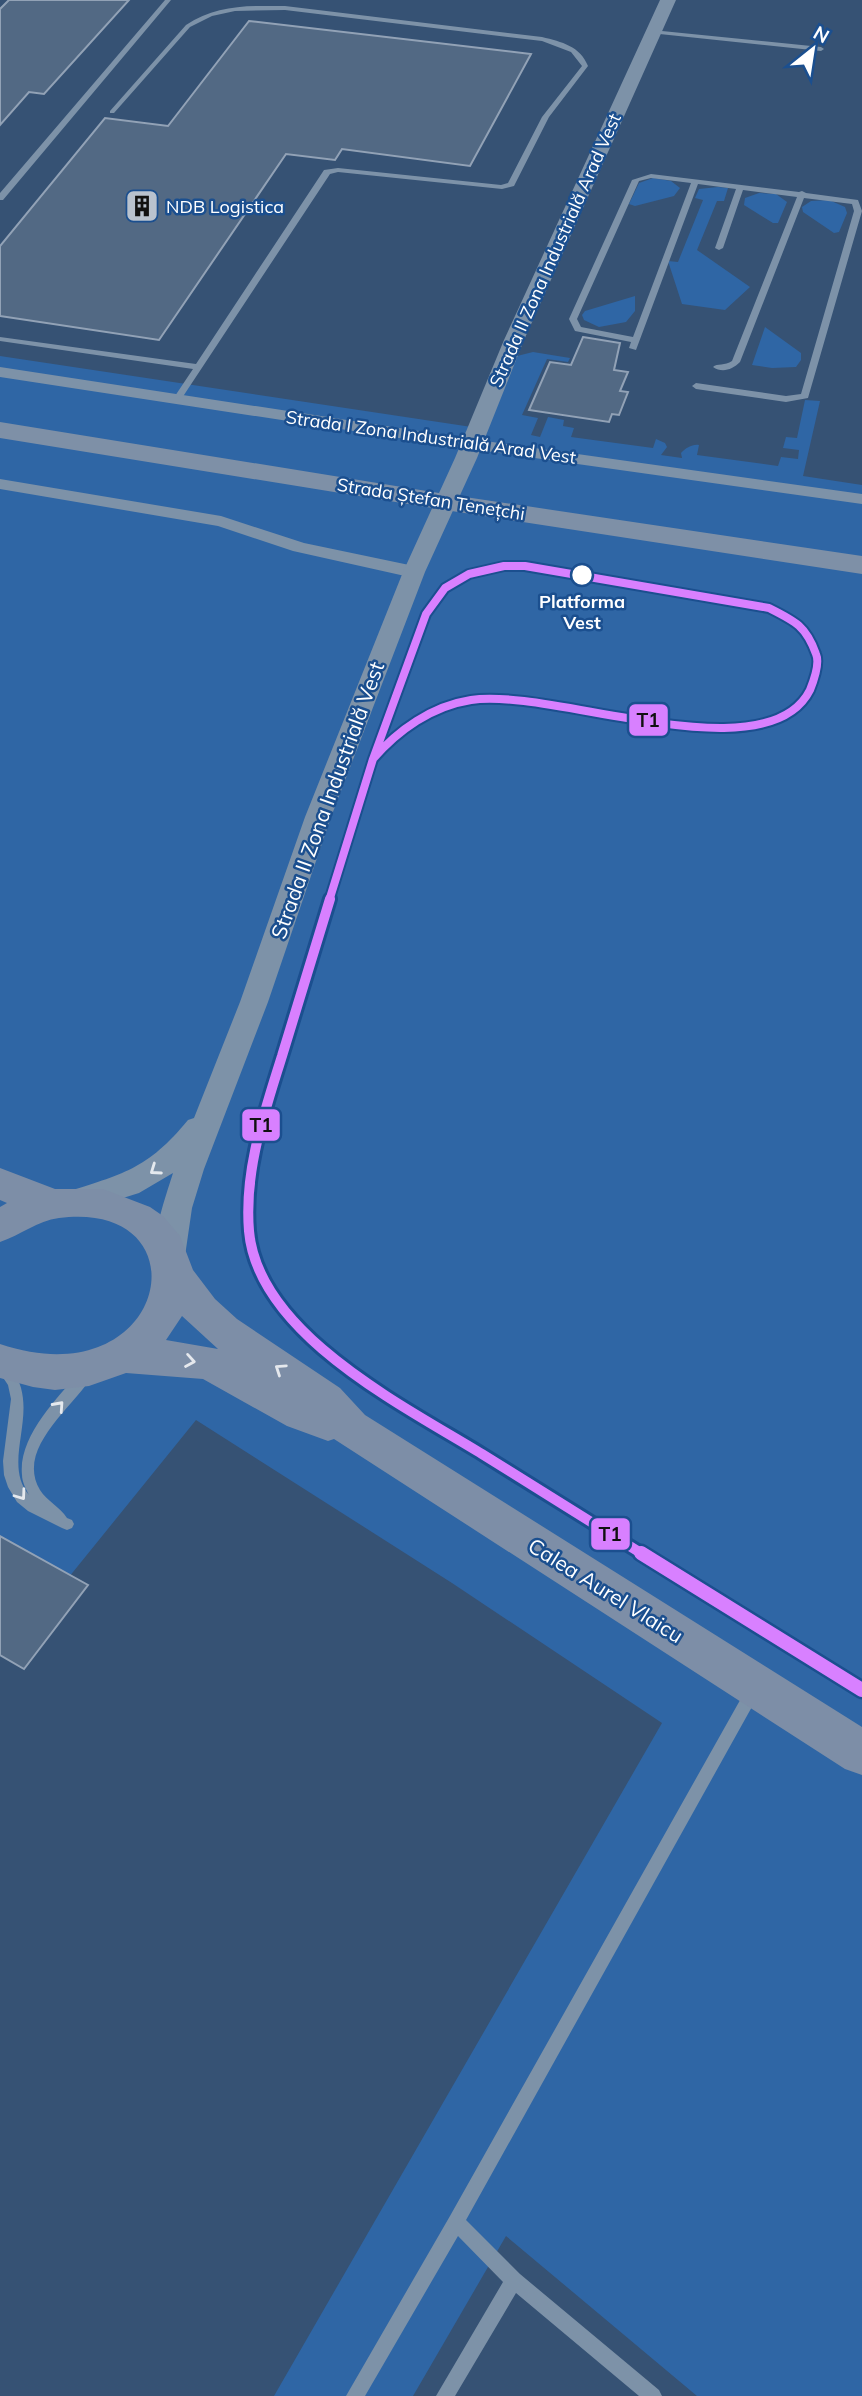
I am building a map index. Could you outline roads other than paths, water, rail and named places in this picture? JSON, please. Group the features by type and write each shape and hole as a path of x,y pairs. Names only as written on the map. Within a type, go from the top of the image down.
{"highway":[{"name":"Strada Ștefan Tenețchi","path":"0,430 445,502 862,565"}],"main road":[{"name":"Calea Aurel Vlaicu","path":"0,1183 21,1193 65,1202 111,1205 137,1216 157,1234 172,1265 201,1311 223,1331 325,1399 350,1428 862,1753"},
{"name":"Calea Aurel Vlaicu","path":"0,1226 14,1217 65,1202"},
{"path":"107,1362 151,1333 169,1304 172,1265"},
{"name":"Calea Aurel Vlaicu","path":"0,1361 27,1371 59,1374 107,1362 188,1359 226,1370 310,1419 350,1428"}],"street":[{"name":"Strada II Zona Industrială Arad Vest","path":"445,502 514,340 668,0"},
{"name":"Strada I Zona Industrială Arad Vest","path":"0,372 471,444 862,499"},
{"path":"0,484 221,521 308,550 414,572"},
{"name":"Strada II Zona Industrială Vest","path":"172,1265 177,1208 189,1169 216,1102 318,817 414,572 445,502"},
{"name":"Strada II Zona Industrială Vest","path":"65,1202 125,1189 154,1171 182,1150 216,1102"}],"lane":[{"path":"0,198 168,0"},
{"path":"112,112 188,26 199,18 243,8 285,8 542,39 560,43 582,57 584,66 546,117 511,184 490,187 338,170 327,172 177,399"},
{"path":"652,32 821,49"},
{"path":"695,181 634,344 578,329 573,319 636,180 651,176 802,193 848,199 858,206 808,393 798,398 786,399 696,386"},
{"path":"719,248 741,186"},
{"path":"717,368 727,368 736,362 802,193"},
{"path":"0,339 198,367"},
{"path":"0,1361 15,1385 17,1411 8,1460 11,1479 20,1499 40,1514 66,1524 34,1492 28,1464 44,1422 107,1362"},
{"path":"355,2396 456,2222 756,1685"},
{"path":"456,2222 514,2280 653,2396"},
{"path":"445,2396 514,2280"}],"place":[{"name":"NDB Logistica","path":"142,206"},
{"name":"Platforma Vest","path":"582,575"}]}
